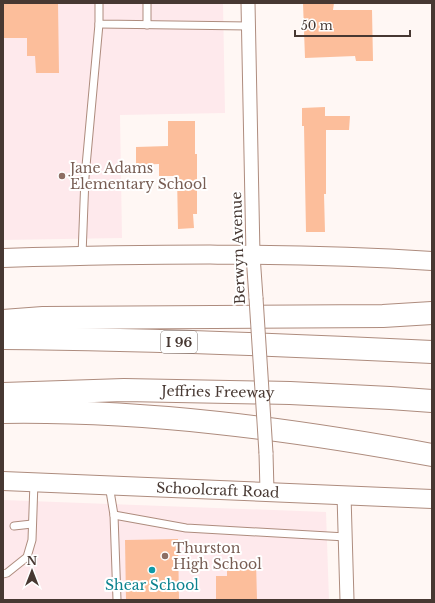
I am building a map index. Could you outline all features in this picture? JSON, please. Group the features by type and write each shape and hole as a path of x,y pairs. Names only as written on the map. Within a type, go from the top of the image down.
{"highway":[{"path":"3,321 43,318 383,316 432,313"},
{"name":"I 96","path":"3,338 282,345 432,352"},
{"name":"Jeffries Freeway","path":"3,394 132,390 290,393 432,401"},
{"path":"3,412 113,414 197,421 375,444 432,455"}],"main road":[{"path":"3,258 253,255 432,260"},
{"name":"Schoolcraft Road","path":"3,481 344,494 432,499"}],"street":[{"name":"Berwyn Avenue","path":"248,3 253,255 266,453 267,492"},
{"path":"344,494 347,600"}],"lane":[{"path":"82,256 86,177 99,3"},
{"path":"148,3 148,25"},
{"path":"98,24 249,26"},
{"path":"3,574 7,573 27,558 32,540 34,482"},
{"path":"109,485 114,515 117,600"},
{"path":"114,515 186,528 346,537"},
{"path":"14,526 32,524"}],"shaded area":[{"name":"Jane Adams Elementary School","path":"3,3 223,3 225,113 120,115 122,238 3,240"},
{"name":"Thurston High School","path":"3,500 326,512 329,600 3,600"}],"building":[{"path":"3,3 58,3 59,73 36,73 35,56 27,56 27,38 3,38"},
{"path":"303,3 334,3 333,10 372,10 373,61 356,61 355,56 305,58"},
{"path":"325,107 325,116 350,116 349,130 326,130 326,194 324,194 325,232 306,232 304,126 302,126 302,108"},
{"path":"168,121 195,121 195,154 197,154 197,214 193,214 194,228 178,229 177,176 159,176 159,164 136,165 136,147 168,146"},
{"name":"Shear School","path":"178,539 179,600 126,600 125,540"},
{"name":"Shear School","path":"227,561 256,561 257,600 216,600 216,576 227,576"}],"place":[{"name":"Jane Adams Elementary School","path":"62,176"},
{"name":"Thurston High School","path":"165,556"},
{"name":"Shear School","path":"152,570"}]}
